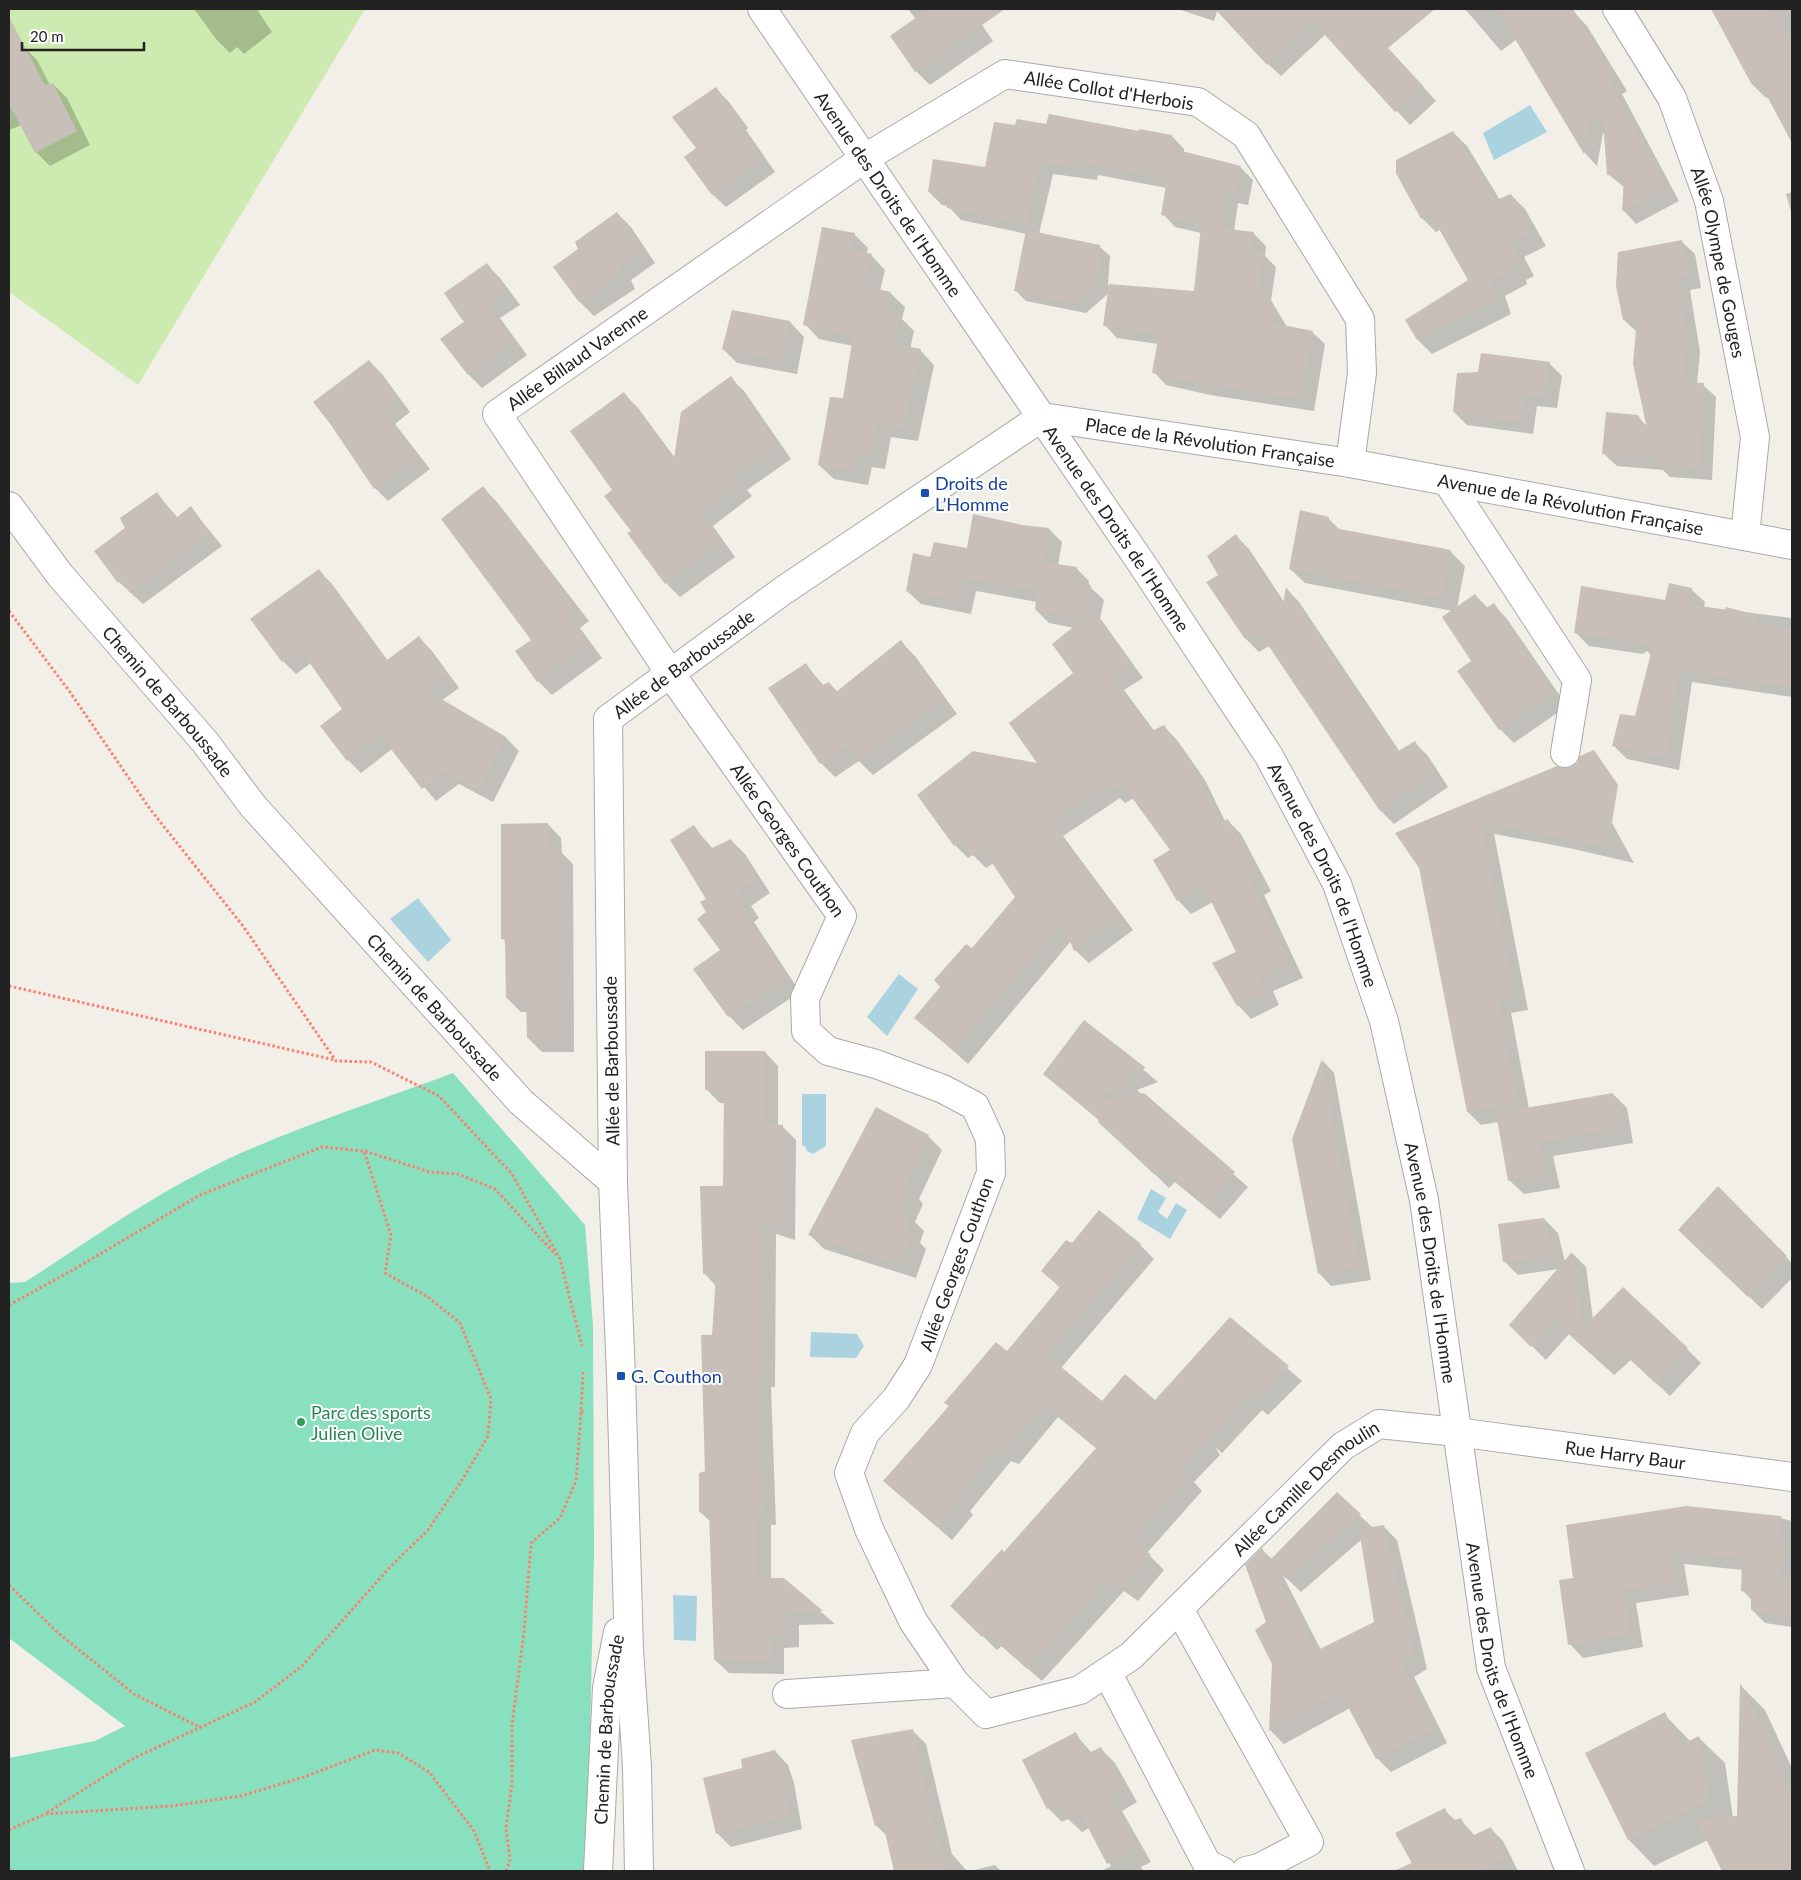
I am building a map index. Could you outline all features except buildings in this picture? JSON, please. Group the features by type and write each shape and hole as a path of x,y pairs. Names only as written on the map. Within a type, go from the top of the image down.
{"street":[{"name":"Avenue des Droits de l'Homme","path":"762,9 1042,416 1268,756 1337,884 1384,1021 1424,1200 1491,1668 1570,1871"},
{"name":"Allée Olympe de Gouges","path":"1617,9 1672,98 1709,201 1755,437 1745,536"},
{"name":"Allée Collot d'Herbois","path":"864,158 1005,74 1198,102 1246,135 1360,318 1362,373 1350,463"},
{"name":"Allée Billaud Varenne","path":"670,673 497,414 864,158"},
{"name":"Place de la Révolution Française","path":"1042,416 1350,463"},
{"name":"Allée de Barboussade","path":"612,1182 608,720 784,590 1042,416"},
{"name":"Avenue de la Révolution Française","path":"1350,463 1792,545"},
{"path":"1447,481 1577,680 1565,753"},
{"name":"Chemin de Barboussade","path":"9,506 60,574 205,742 253,806 520,1102 612,1182 622,1407 628,1650 637,1767 639,1871"},
{"name":"Allée Georges Couthon","path":"670,673 842,916 805,998 806,1031 828,1051 876,1064 943,1088 975,1106 990,1139 991,1174 918,1365 896,1399 864,1433 850,1473 869,1529 913,1621 955,1683 986,1714"},
{"name":"Allée Camille Desmoulin","path":"986,1714 1080,1690 1131,1656 1344,1446 1379,1424 1457,1432"},
{"name":"Rue Harry Baur","path":"1457,1432 1792,1477"},
{"name":"Chemin de Barboussade","path":"598,1871 607,1688 627,1589"},
{"path":"1179,1609 1309,1842 1259,1868 1246,1871"},
{"path":"1107,1672 1207,1864 1222,1871"},
{"path":"787,1694 955,1683"}],"path":[{"path":"9,610 70,692 150,809 243,926 336,1060"},
{"path":"9,986 336,1060 371,1062 439,1096 512,1174 560,1259 583,1351"},
{"path":"9,1305 78,1267 200,1194 322,1147 364,1151 429,1172 458,1174 495,1189 560,1259"},
{"path":"9,1830 45,1814 132,1760 202,1729 255,1702 302,1666 390,1568 428,1530 464,1477 488,1436 491,1399 460,1323 428,1297 384,1273 391,1235 364,1151"},
{"path":"506,1871 510,1860 506,1829 512,1782 512,1725 524,1632 531,1543 560,1518 576,1481 583,1368"},
{"path":"581,1412 622,1407"},
{"path":"9,1585 58,1632 134,1694 202,1729"},
{"path":"45,1814 171,1806 241,1796 304,1777 375,1750 398,1753 428,1772 474,1831 490,1871"}],"green space":[{"path":"9,9 365,9 138,385 9,292"},
{"name":"Parc des sports Julien Olive","path":"453,1073 585,1225 593,1325 594,1554 587,1871 9,1871 9,1758 95,1741 125,1726 9,1638 9,1283 25,1282 160,1195 235,1156 296,1130"}],"water":[{"path":"1530,105 1547,132 1494,160 1483,133"},
{"path":"418,898 451,940 428,962 390,919"},
{"path":"899,974 918,989 887,1036 867,1017"},
{"path":"802,1094 826,1094 826,1146 813,1154 807,1151 805,1146 802,1146"},
{"path":"1151,1189 1166,1198 1158,1212 1167,1219 1176,1203 1187,1210 1170,1239 1137,1219"},
{"path":"811,1332 857,1334 864,1346 856,1358 810,1357"},
{"path":"673,1595 697,1596 696,1641 674,1640"}],"place":[{"name":"Droits de L’Homme","path":"925,493"},
{"name":"G. Couthon","path":"621,1376"},
{"name":"Parc des sports Julien Olive","path":"301,1422"}]}
